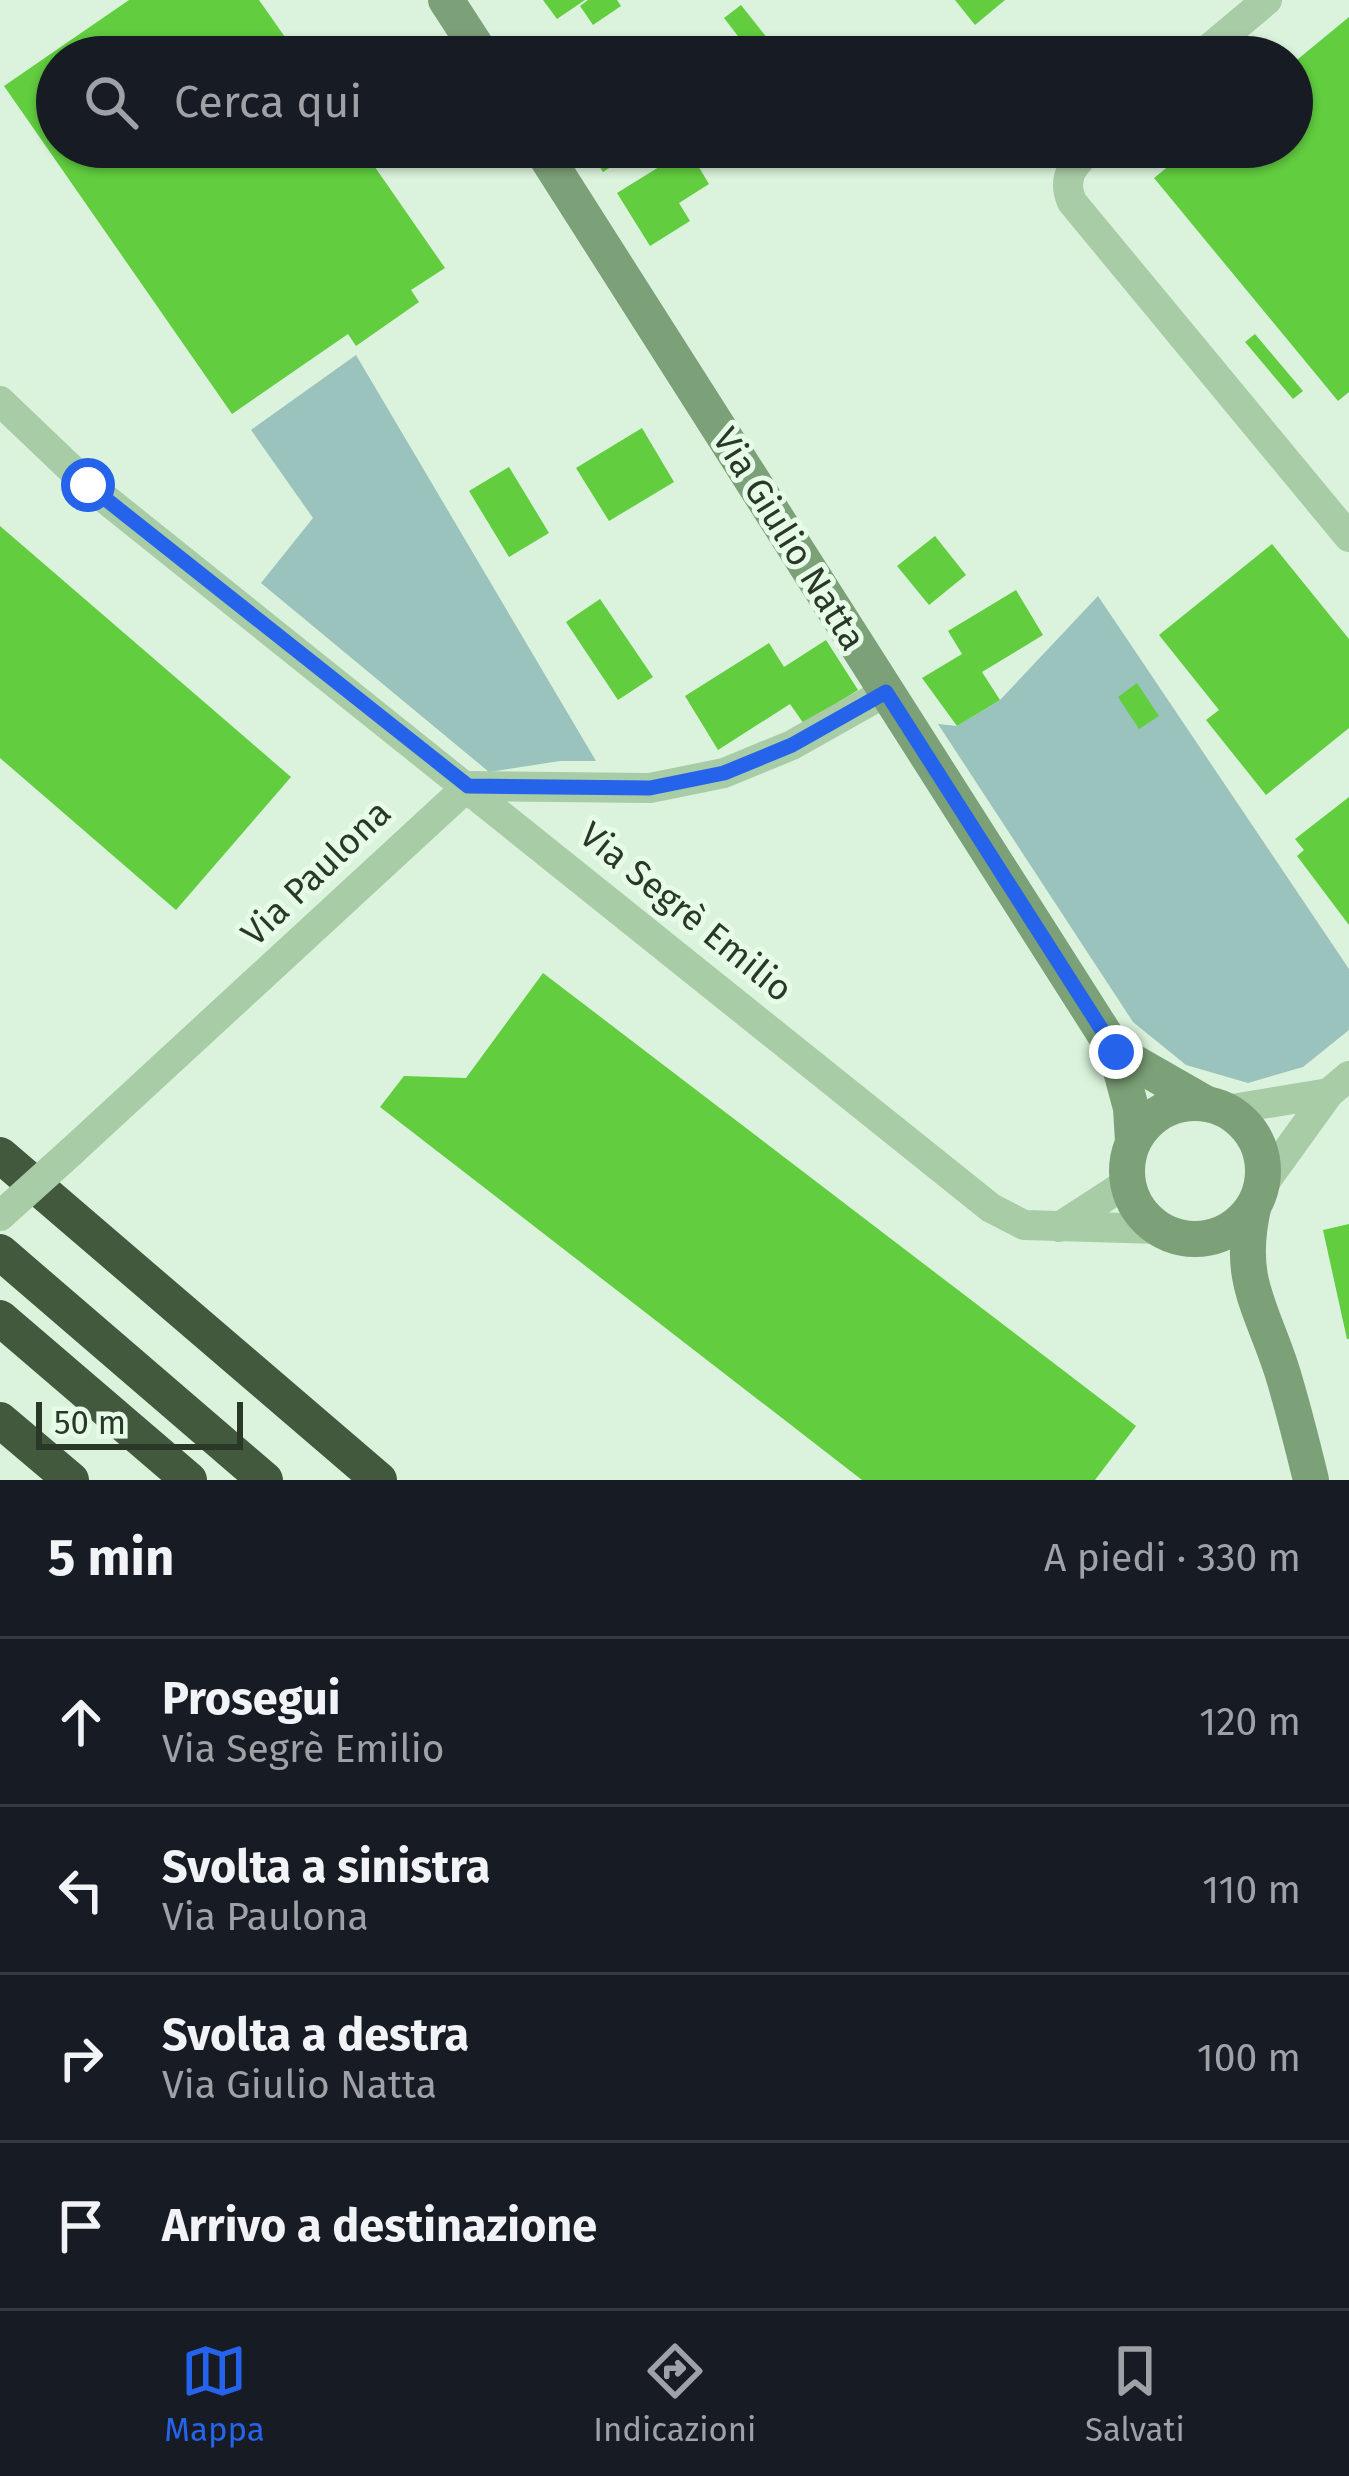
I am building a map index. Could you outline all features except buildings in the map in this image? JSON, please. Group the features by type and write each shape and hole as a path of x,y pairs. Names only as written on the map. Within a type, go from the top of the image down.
{"highway":[{"path":"0,1155 380,1480"},
{"path":"0,1252 265,1480"},
{"path":"0,1318 189,1480"},
{"path":"0,1420 71,1480"}],"street":[{"path":"446,0 469,36"},
{"path":"1224,36 1267,0"},
{"name":"Via Giulio Natta","path":"553,168 1116,1052 1131,1108 1133,1141"},
{"path":"1074,168 1067,191 1072,202 1347,530"},
{"name":"Via Segrè Emilio","path":"0,401 88,485 991,1208 1024,1225 1164,1232"},
{"path":"468,786 650,788 724,773 792,745 886,692"},
{"name":"Via Paulona","path":"0,1216 468,786"},
{"name":"Via Giulio Natta","path":"1116,1052 1215,1107"},
{"path":"1250,1291 1205,1254 1164,1232 1134,1204 1126,1161 1133,1141 1163,1110 1215,1107 1339,1084"},
{"path":"1164,1232 1192,1240 1216,1237 1237,1226 1339,1084"},
{"path":"1215,1107 1244,1123 1263,1163 1245,1252 1250,1291 1279,1363 1311,1480"},
{"path":"1059,1227 1127,1183"}],"shaded area":[{"path":"356,355 596,761 560,761 489,772 261,583 313,518 251,430"},
{"path":"1098,596 1349,969 1349,1030 1303,1067 1248,1083 1186,1065 1133,1022 938,724 957,726 1000,700"}],"route":[{"path":"88,485 468,786 650,788 724,773 792,745 886,692 1116,1052"}]}
